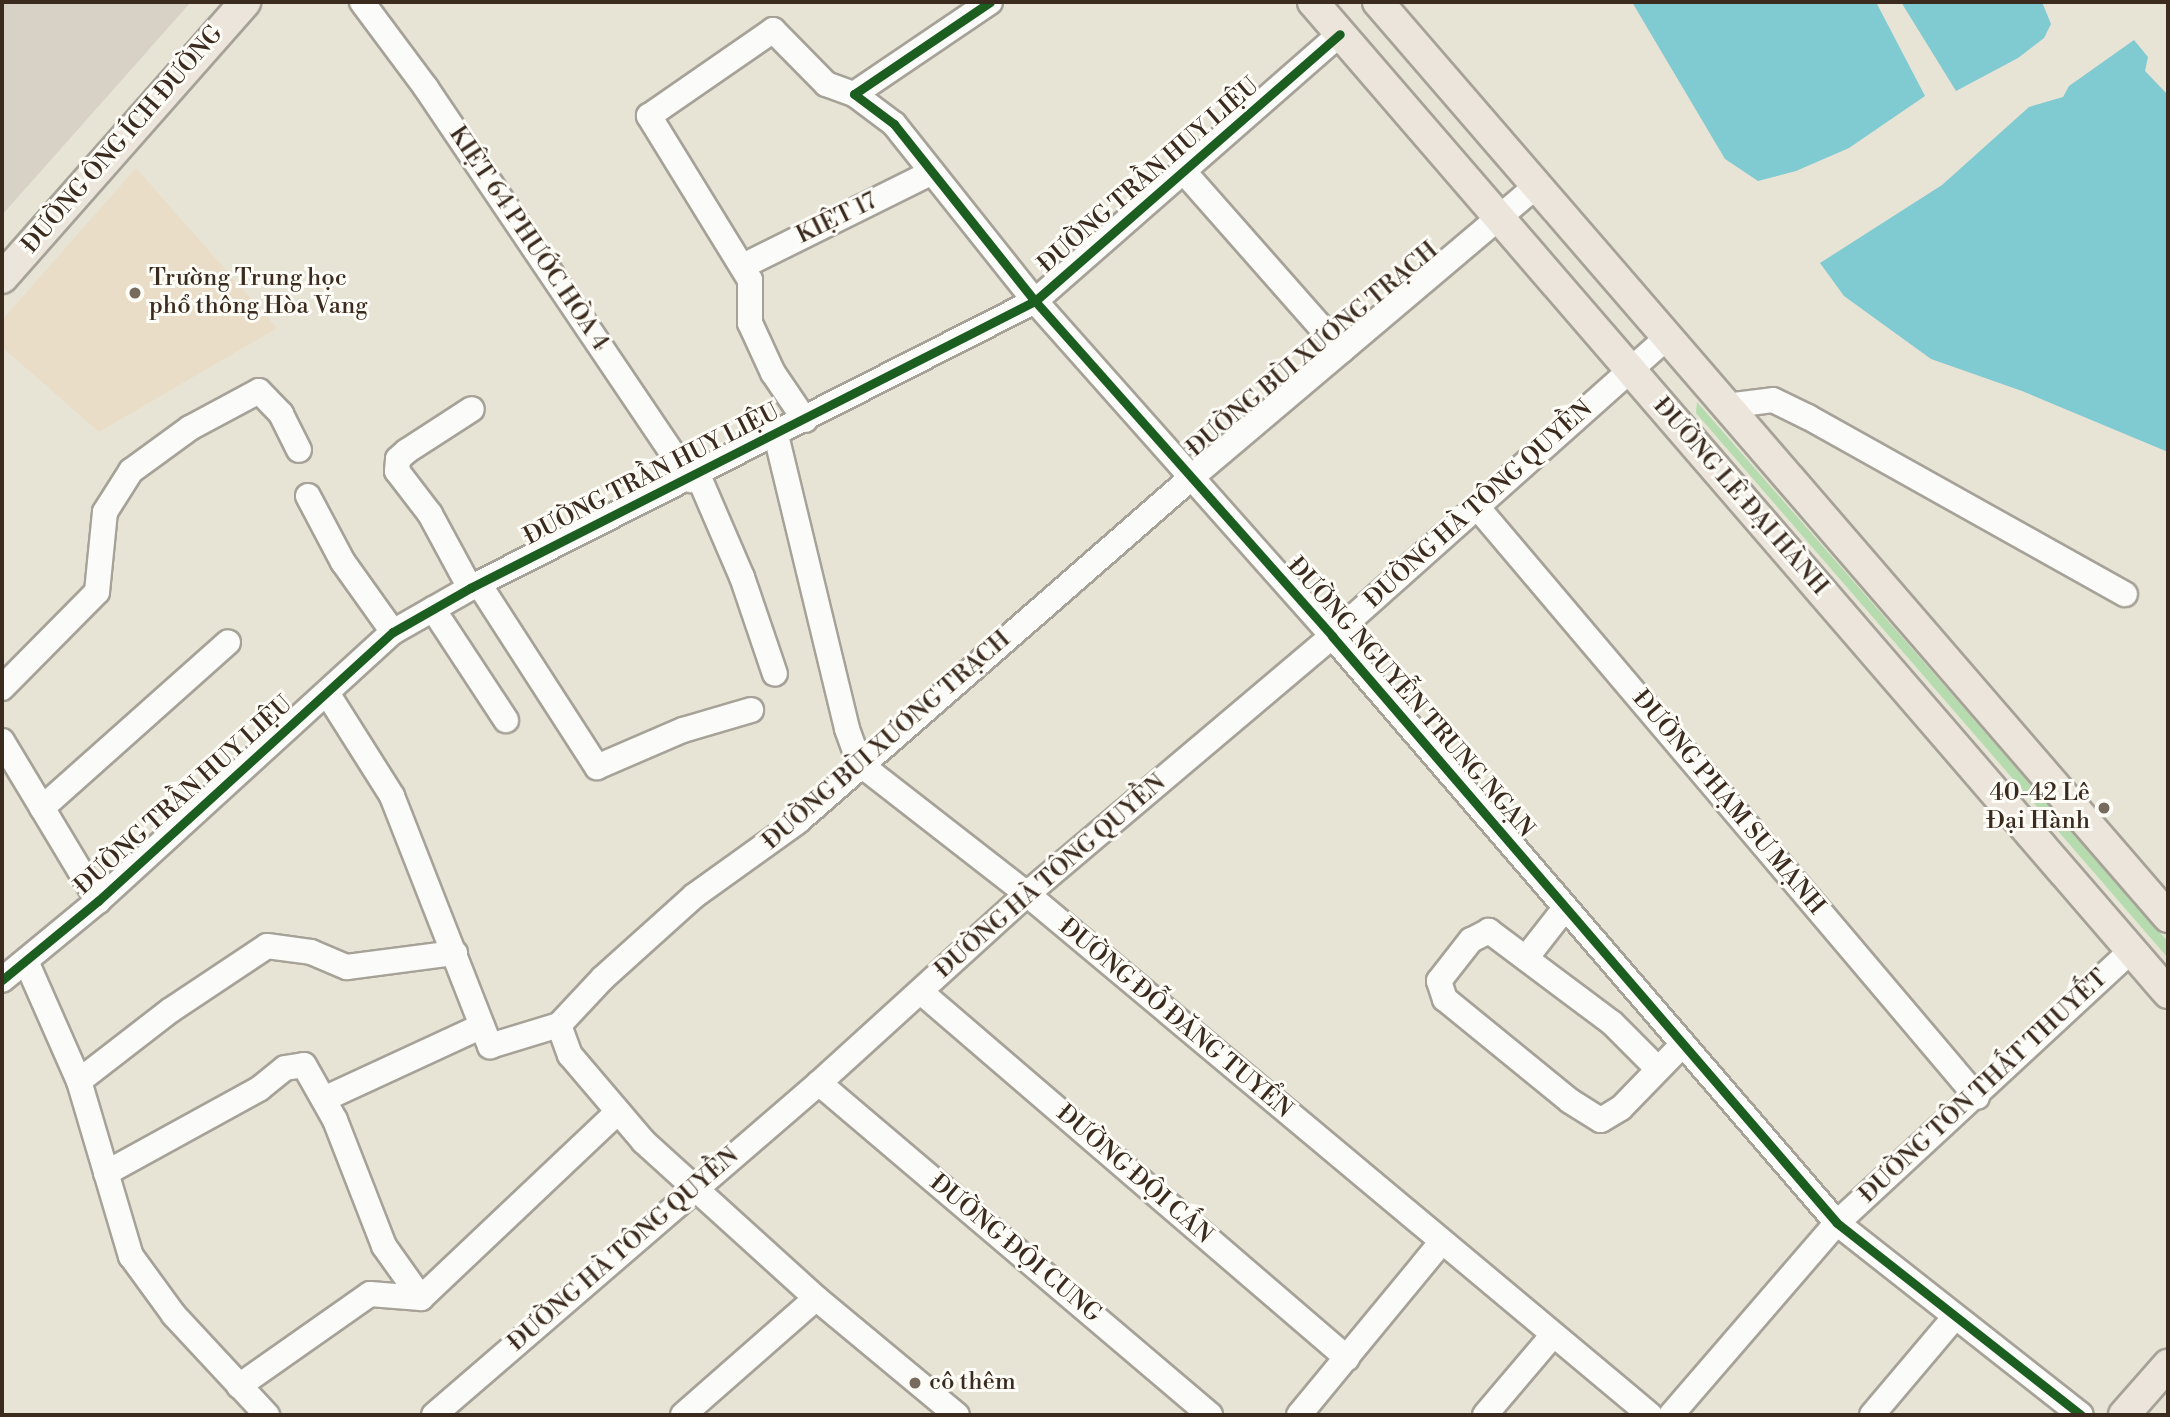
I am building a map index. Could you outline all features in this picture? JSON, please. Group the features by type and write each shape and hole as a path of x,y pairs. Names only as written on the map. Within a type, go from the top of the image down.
{"main road":[{"name":"ĐƯỜNG ÔNG ÍCH ĐƯỜNG","path":"2,278 245,2"},
{"name":"ĐƯỜNG LÊ ĐẠI HÀNH","path":"1313,2 2168,993"},
{"name":"ĐƯỜNG LÊ ĐẠI HÀNH","path":"1378,2 2168,917"},
{"path":"2124,1415 2168,1365"}],"street":[{"name":"KIỆT 64 PHƯỚC HÒA 4","path":"362,2 426,88 694,477 742,577 775,674"},
{"path":"854,94 990,2"},
{"name":"ĐƯỜNG NGUYỄN TRUNG NGẠN","path":"743,266 649,116 773,30 826,84 854,94 894,124 1035,301 1332,636 1837,1223 1953,1319 2081,1415"},
{"name":"ĐƯỜNG TRẦN HUY LIỆU","path":"2,980 98,901 393,632 474,586 694,477 1035,301 1185,173 1340,34"},
{"name":"KIỆT 17","path":"743,266 932,172"},
{"path":"1185,173 1342,351"},
{"name":"ĐƯỜNG BÙI XƯƠNG TRẠCH","path":"559,1025 694,896 797,822 860,764 1192,477 1536,186"},
{"path":"743,266 750,280 750,323 773,373 805,420"},
{"name":"ĐƯỜNG HÀ TÔNG QUYỀN","path":"434,1415 694,1187 819,1083 1027,894 1332,636 1668,337"},
{"path":"2,688 97,592 105,512 131,471 190,428 259,391 281,414 299,450"},
{"path":"1726,405 1773,401 1808,417 2125,594"},
{"path":"472,409 398,459 397,471 404,485 430,514 474,586 597,767 683,730 751,710"},
{"path":"776,435 847,729 860,764"},
{"path":"308,496 343,562 393,632"},
{"name":"ĐƯỜNG PHẠM SƯ MẠNH","path":"1478,508 1978,1097"},
{"path":"433,609 506,720"},
{"path":"42,808 228,642"},
{"name":"ĐƯỜNG TRẦN HUY LIỆU","path":"327,693 392,796 482,1026"},
{"path":"2,741 98,901"},
{"name":"ĐƯỜNG ĐỖ ĐĂNG TUYỂN","path":"860,764 1027,894 1441,1243 1650,1415"},
{"path":"1526,958 1565,908"},
{"path":"1658,1069 1612,1024 1496,934 1481,933 1446,970 1439,989 1445,999 1591,1117 1612,1116 1683,1044"},
{"path":"79,1081 171,1010 267,946 311,952 347,967 455,953"},
{"name":"ĐƯỜNG TÔN THẤT THUYẾT","path":"1671,1415 1837,1223 1978,1097 2132,950"},
{"path":"26,961 79,1081 131,1256 174,1315 267,1415"},
{"name":"ĐƯỜNG ĐỘI CẤN","path":"921,992 1347,1358"},
{"path":"324,1099 482,1026 490,1046 559,1025 570,1055 618,1112 694,1187 816,1298 957,1415"},
{"path":"106,1173 258,1088 285,1068 304,1065 324,1099 370,1217 421,1298"},
{"name":"ĐƯỜNG ĐỘI CUNG","path":"819,1083 1210,1415"},
{"path":"239,1386 370,1294 421,1298 618,1112"},
{"path":"1299,1415 1441,1243"},
{"path":"697,1411 816,1298"},
{"path":"1872,1415 1953,1319"},
{"path":"1485,1415 1552,1335"}],"shaded area":[{"path":"2,2 191,2 2,215"},
{"name":"Trường Trung học phổ thông Hòa Vang","path":"136,168 277,328 99,432 2,347 2,320"}],"green space":[{"path":"1697,402 2168,942 2168,958 1696,413"}],"water":[{"path":"1632,2 1876,2 1925,96 1849,148 1796,171 1758,181 1725,159"},
{"path":"1901,2 2042,2 2051,24 2044,38 2018,58 1956,91"},
{"path":"2134,40 2148,57 2145,71 2168,95 2168,452 2022,391 1931,359 1844,296 1820,263 1942,185 2029,107 2063,97 2069,86"}],"cycle path":[{"path":"990,2 854,94 894,124 1035,301 1332,636 1837,1223 2081,1415"},
{"path":"2,980 98,901 393,632 470,588 1035,301 1340,34"}],"place":[{"name":"Trường Trung học phổ thông Hòa Vang","path":"135,293"},
{"name":"40-42 Lê Đại Hành","path":"2104,808"},
{"name":"cô thêm","path":"915,1383"}]}
